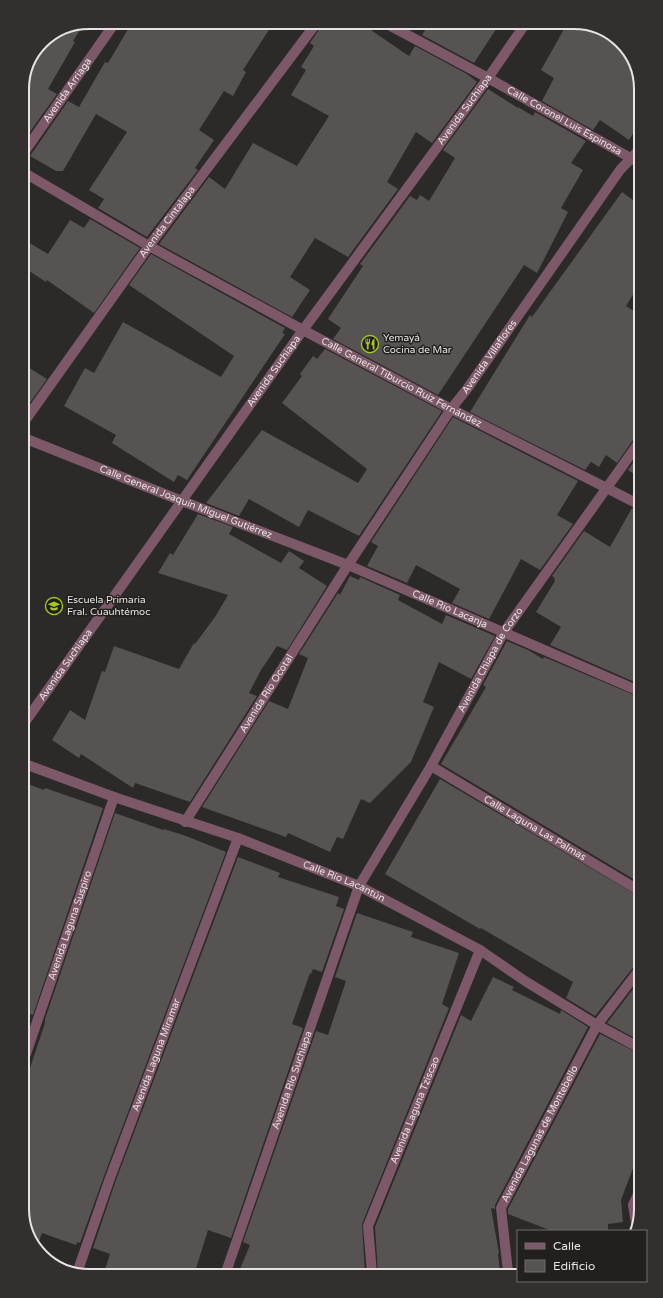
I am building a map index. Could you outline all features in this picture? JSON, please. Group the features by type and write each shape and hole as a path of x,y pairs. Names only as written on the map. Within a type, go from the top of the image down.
{"street":[{"name":"Avenida Arriaga","path":"29,145 111,29"},
{"name":"Avenida Cintalapa","path":"29,415 148,246 312,29"},
{"name":"Calle Coronel Luis Espinosa","path":"396,29 634,157"},
{"name":"Avenida Suchiapa","path":"29,716 303,330 488,78 522,29"},
{"name":"Avenida Villaflores","path":"348,565 451,409 467,389 620,170 634,159"},
{"name":"Calle General Tiburcio Ruiz Fernández","path":"29,176 148,246 303,330 451,409 634,502"},
{"name":"Calle General Joaquín Miguel Gutiérrez","path":"29,440 348,565"},
{"name":"Avenida Chiapa de Corzo","path":"359,886 430,766 504,632 634,450"},
{"name":"Calle Río Lacanja","path":"348,565 634,689"},
{"name":"Avenida Río Ocotal","path":"185,822 348,565"},
{"name":"Calle Río Lacantún","path":"29,765 185,822 238,838 359,886 480,950 525,981 597,1025 634,1045"},
{"name":"Calle Laguna Las Palmas","path":"430,766 634,887"},
{"name":"Avenida Laguna Suspiro","path":"29,1045 114,797"},
{"name":"Avenida Laguna Miramar","path":"80,1268 110,1178 238,838"},
{"name":"Avenida Río Suchiapa","path":"227,1269 359,886"},
{"name":"Avenida Laguna Tziscao","path":"372,1269 368,1226 480,950"},
{"name":"Avenida Lagunas de Montebello","path":"508,1269 501,1208 597,1025 634,977"}],"building":[{"path":"128,29 269,29 243,70 246,72 233,96 224,91 199,130 214,140 195,168 198,170 147,237 98,208 104,199 89,190 127,132 96,114 63,171 56,171 30,156 68,101 79,107 105,62 108,63"},
{"path":"319,29 369,29 409,56 415,46 467,74 477,82 432,143 416,132 387,182 398,189 348,257 315,238 290,277 310,290 292,317 159,244 209,177 225,189 253,143 297,166 329,116 291,95 306,70 301,67 314,46 310,43"},
{"path":"426,29 496,29 474,63 422,35"},
{"path":"564,29 585,30 607,39 626,59 633,78 634,132 629,140 600,120 593,130 542,101 554,78 541,70"},
{"path":"80,30 73,41 75,42 48,89 57,94 29,133 29,86 34,66 39,56 56,39"},
{"path":"488,89 533,116 535,112 586,141 571,163 583,170 561,208 568,212 537,273 524,265 438,395 333,339 341,328 328,319 363,266 360,264 410,196 417,200 420,195 429,201 455,158 443,150"},
{"path":"622,192 634,201 634,293 626,306 634,311 634,440 617,463 606,455 599,467 591,462 585,470 470,412 530,315 532,317"},
{"path":"90,219 140,248 94,313 47,280 46,282 29,271 29,243 48,254 70,220 84,228"},
{"path":"151,254 285,328 282,333 285,334 187,480 178,475 174,482 112,443 116,435 64,406 85,368 94,373 123,322 221,377 234,356 129,285"},
{"path":"325,349 442,411 359,536 308,510 299,527 249,499 239,516 206,503 262,430 358,483 367,469 282,403 302,376 300,374 313,356 317,359"},
{"path":"29,368 47,379 29,404"},
{"path":"453,417 578,481 557,515 573,524 540,570 521,559 489,619 452,603 460,589 416,565 407,583 367,566 378,546 371,542"},
{"path":"634,462 634,474 628,470"},
{"path":"632,508 634,509 634,682 550,645 561,627 536,612 555,581 555,578 552,576 584,531 610,547"},
{"path":"198,514 233,527 229,534 281,563 289,551 304,561 299,568 327,586 287,650 277,646 261,670 249,693 257,696 190,802 135,783 133,788 81,754 79,758 52,740 70,710 85,720 102,671 105,672 114,646 179,669 194,643 195,644 215,617 228,595 158,573 170,553 173,555"},
{"path":"350,576 359,580 360,577 400,595 398,600 442,624 446,615 495,636 471,679 439,662 423,702 434,707 411,762 370,803 361,799 343,839 337,837 330,852 288,833 286,837 202,807 269,701 288,709 308,658 299,654 338,593 340,595"},
{"path":"507,641 528,650 543,659 544,657 634,695 634,879 441,764 486,687 483,685"},
{"path":"440,779 634,893 634,966 595,1016 566,998 573,982 385,874"},
{"path":"29,784 44,790 45,788 103,808 33,1015 29,1014"},
{"path":"115,813 163,830 164,829 186,836 226,852 80,1243 77,1242 76,1245 42,1233 39,1241 30,1220 29,1071 45,1019"},
{"path":"238,857 280,873 278,877 339,897 336,906 344,909 322,972 313,969 311,974 310,973 292,1024 303,1028 231,1238 208,1230 196,1269 105,1269 110,1254 93,1248 116,1180"},
{"path":"357,913 413,932 411,937 459,953 442,1004 449,1008 362,1224 365,1269 240,1269 250,1245 243,1242 316,1031 328,1035 346,981 335,977"},
{"path":"493,977 514,987 512,990 560,1014 561,1010 588,1027 495,1205 495,1209 491,1208 499,1253 500,1269 378,1269 375,1227 461,1015 471,1021"},
{"path":"634,988 634,1038 607,1023"},
{"path":"600,1034 634,1051 634,1166 621,1200 623,1222 608,1224 608,1230 549,1230 508,1214 508,1209"}],"place":[{"name":"Yemayá Cocina de Mar","path":"370,344"},
{"name":"Escuela Primaria Fral. Cuauhtémoc","path":"54,606"}]}
